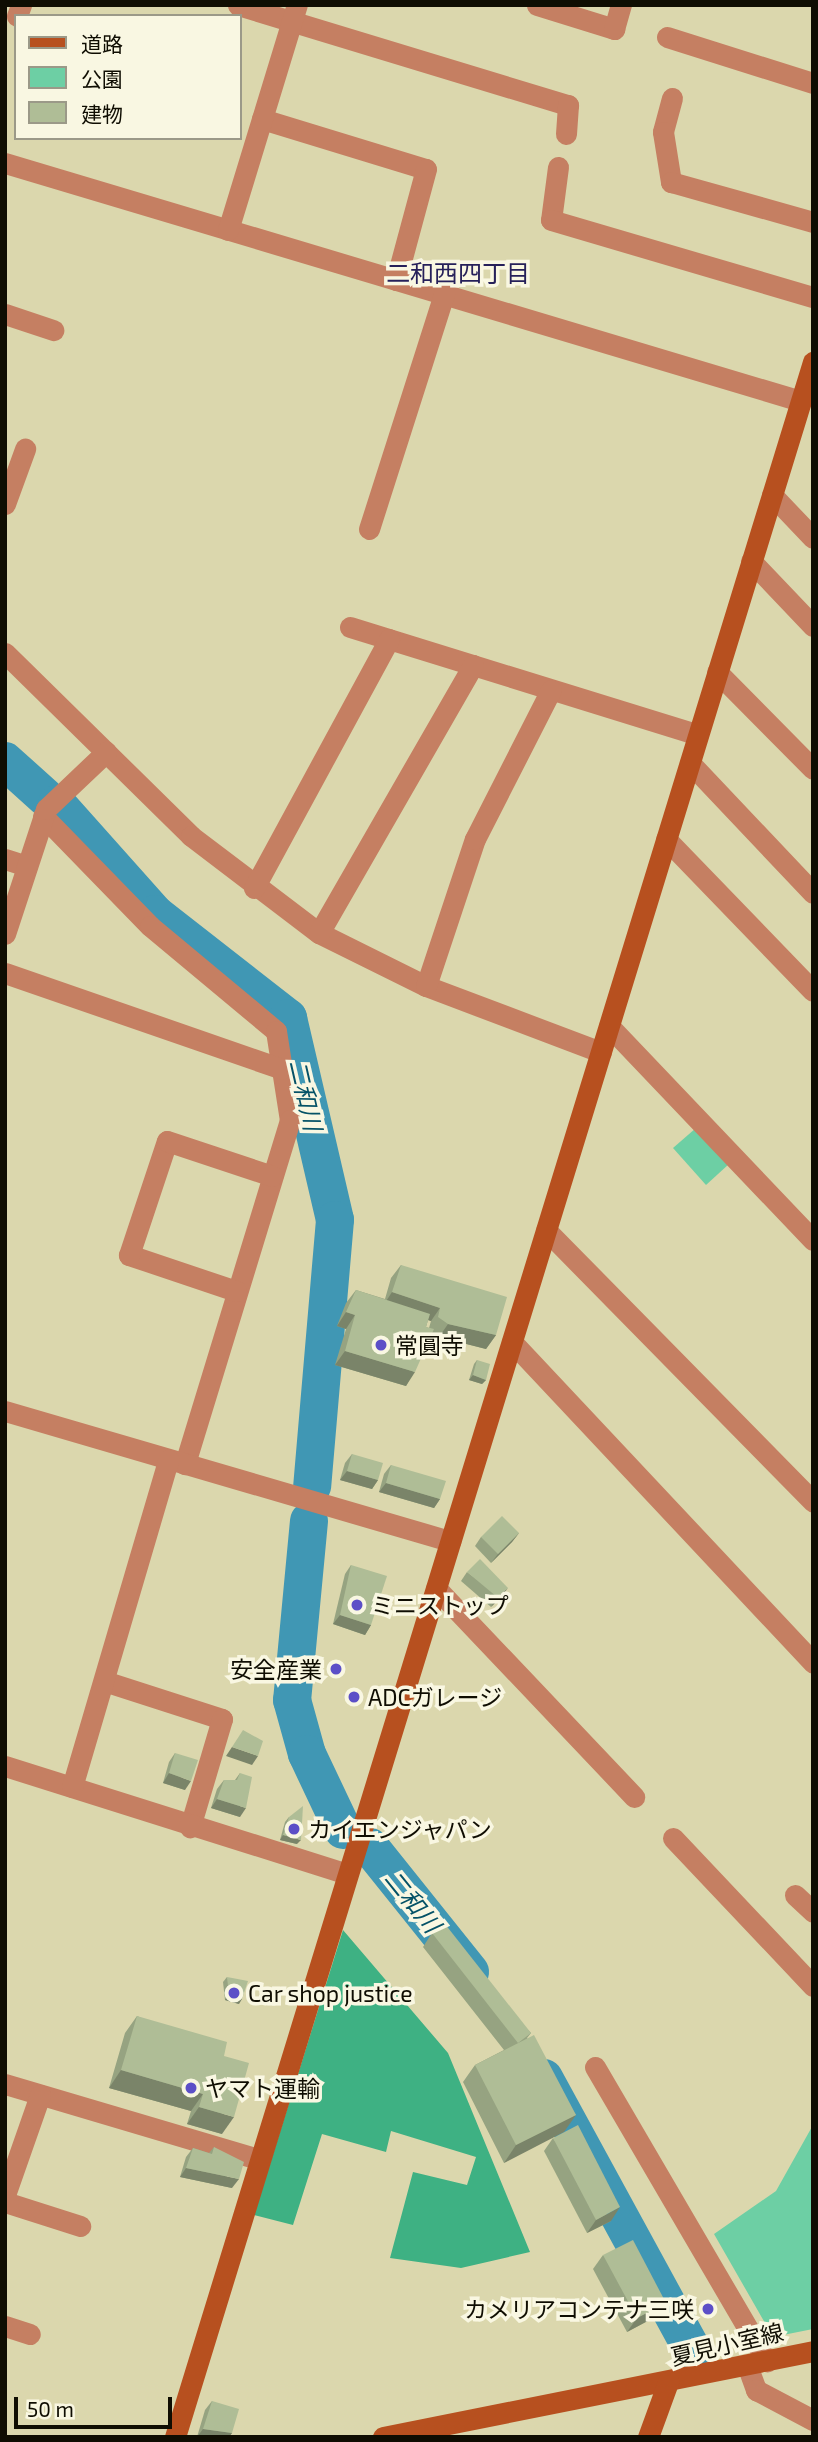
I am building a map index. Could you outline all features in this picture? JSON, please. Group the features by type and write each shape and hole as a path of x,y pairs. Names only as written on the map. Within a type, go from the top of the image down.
{"street":[{"path":"238,5 294,13 568,105 566,134"},
{"path":"537,5 614,29 621,5"},
{"path":"228,230 294,13"},
{"path":"667,37 813,83"},
{"path":"672,98 663,132 671,181 813,222"},
{"path":"262,119 426,169 396,279"},
{"path":"5,163 801,401"},
{"path":"558,167 551,220 813,297"},
{"path":"369,529 444,294"},
{"path":"6,316 53,330"},
{"path":"175,2437 813,362"},
{"path":"5,504 25,449"},
{"path":"772,495 813,538"},
{"path":"751,561 813,626"},
{"path":"350,627 698,736"},
{"path":"254,888 389,639"},
{"path":"5,653 191,836 254,888 319,933 426,986 601,1052"},
{"path":"319,933 473,665"},
{"path":"718,673 813,769"},
{"path":"426,986 475,839 551,690"},
{"path":"5,934 50,806 106,752"},
{"path":"690,763 813,893"},
{"path":"50,806 150,926 276,1031 290,1120 236,1291 104,1681 72,1787"},
{"path":"666,839 813,990"},
{"path":"5,859 27,866"},
{"path":"5,973 282,1069"},
{"path":"609,1026 813,1240"},
{"path":"236,1291 129,1255 167,1141 272,1177"},
{"path":"546,1230 813,1502"},
{"path":"512,1342 813,1663"},
{"path":"5,1411 450,1541"},
{"path":"436,1588 634,1797"},
{"path":"104,1681 222,1719 190,1827"},
{"path":"5,1766 190,1827 347,1874"},
{"path":"673,1839 813,1986"},
{"path":"795,1895 813,1912"},
{"path":"595,2067 757,2363 756,2390 813,2420"},
{"path":"5,2084 259,2160"},
{"path":"5,2194 40,2095"},
{"path":"5,2202 80,2226"},
{"path":"5,2326 30,2334"},
{"name":"夏見小室線","path":"648,2437 668,2382 813,2351"},
{"path":"383,2437 668,2382"}],"green space":[{"path":"696,1128 729,1164 706,1185 673,1148"},
{"path":"343,1930 448,2053 530,2252 461,2268 390,2258 413,2172 467,2185 476,2157 391,2131 386,2152 322,2134 293,2225 254,2215"},
{"path":"813,2125 813,2329 773,2337 714,2234 776,2191"}],"building":[{"path":"401,1265 507,1297 496,1335 448,1324 438,1317 440,1308 392,1292"},
{"path":"356,1290 430,1314 426,1327 434,1329 415,1372 345,1351 355,1315 346,1312"},
{"path":"477,1360 490,1364 486,1380 473,1375"},
{"path":"352,1454 383,1463 378,1480 347,1471"},
{"path":"391,1465 446,1481 440,1499 386,1483"},
{"path":"502,1516 519,1533 498,1554 481,1537"},
{"path":"480,1559 508,1588 497,1597 467,1572"},
{"path":"351,1565 387,1576 371,1625 340,1615"},
{"path":"243,1730 263,1741 258,1756 232,1747"},
{"path":"175,1753 198,1760 191,1781 169,1773"},
{"path":"240,1773 252,1777 246,1808 217,1799 224,1780 237,1780"},
{"path":"303,1806 301,1840 283,1835 289,1817"},
{"path":"445,1924 531,2033 518,2043 432,1933"},
{"path":"227,1977 248,1981 242,1999 229,1995"},
{"path":"137,2016 227,2042 224,2056 249,2063 234,2117 199,2107 203,2094 121,2070"},
{"path":"534,2035 576,2115 516,2145 475,2065"},
{"path":"578,2125 620,2207 596,2220 553,2138"},
{"path":"214,2147 244,2162 239,2179 186,2168 193,2148 212,2154"},
{"path":"633,2240 666,2303 637,2318 603,2255"},
{"path":"212,2401 239,2409 232,2433 203,2429"}],"waterway":[{"name":"二和川","path":"5,761 45,797"},
{"name":"二和川","path":"57,804 155,914 288,1018 335,1220 312,1486"},
{"name":"二和川","path":"309,1521 292,1700 307,1754 343,1830"},
{"name":"二和川","path":"370,1847 470,1972"},
{"name":"二和川","path":"544,2078 692,2350"}],"place":[{"name":"常圓寺","path":"381,1345"},
{"name":"ミニストップ","path":"357,1605"},
{"name":"安全産業","path":"336,1669"},
{"name":"ADCガレージ","path":"354,1697"},
{"name":"カイエンジャパン","path":"294,1829"},
{"name":"Car shop justice","path":"234,1993"},
{"name":"ヤマト運輸","path":"191,2088"},
{"name":"カメリアコンテナ三咲","path":"708,2309"}],"district":[{"name":"二和西四丁目","path":"458,273"}]}
